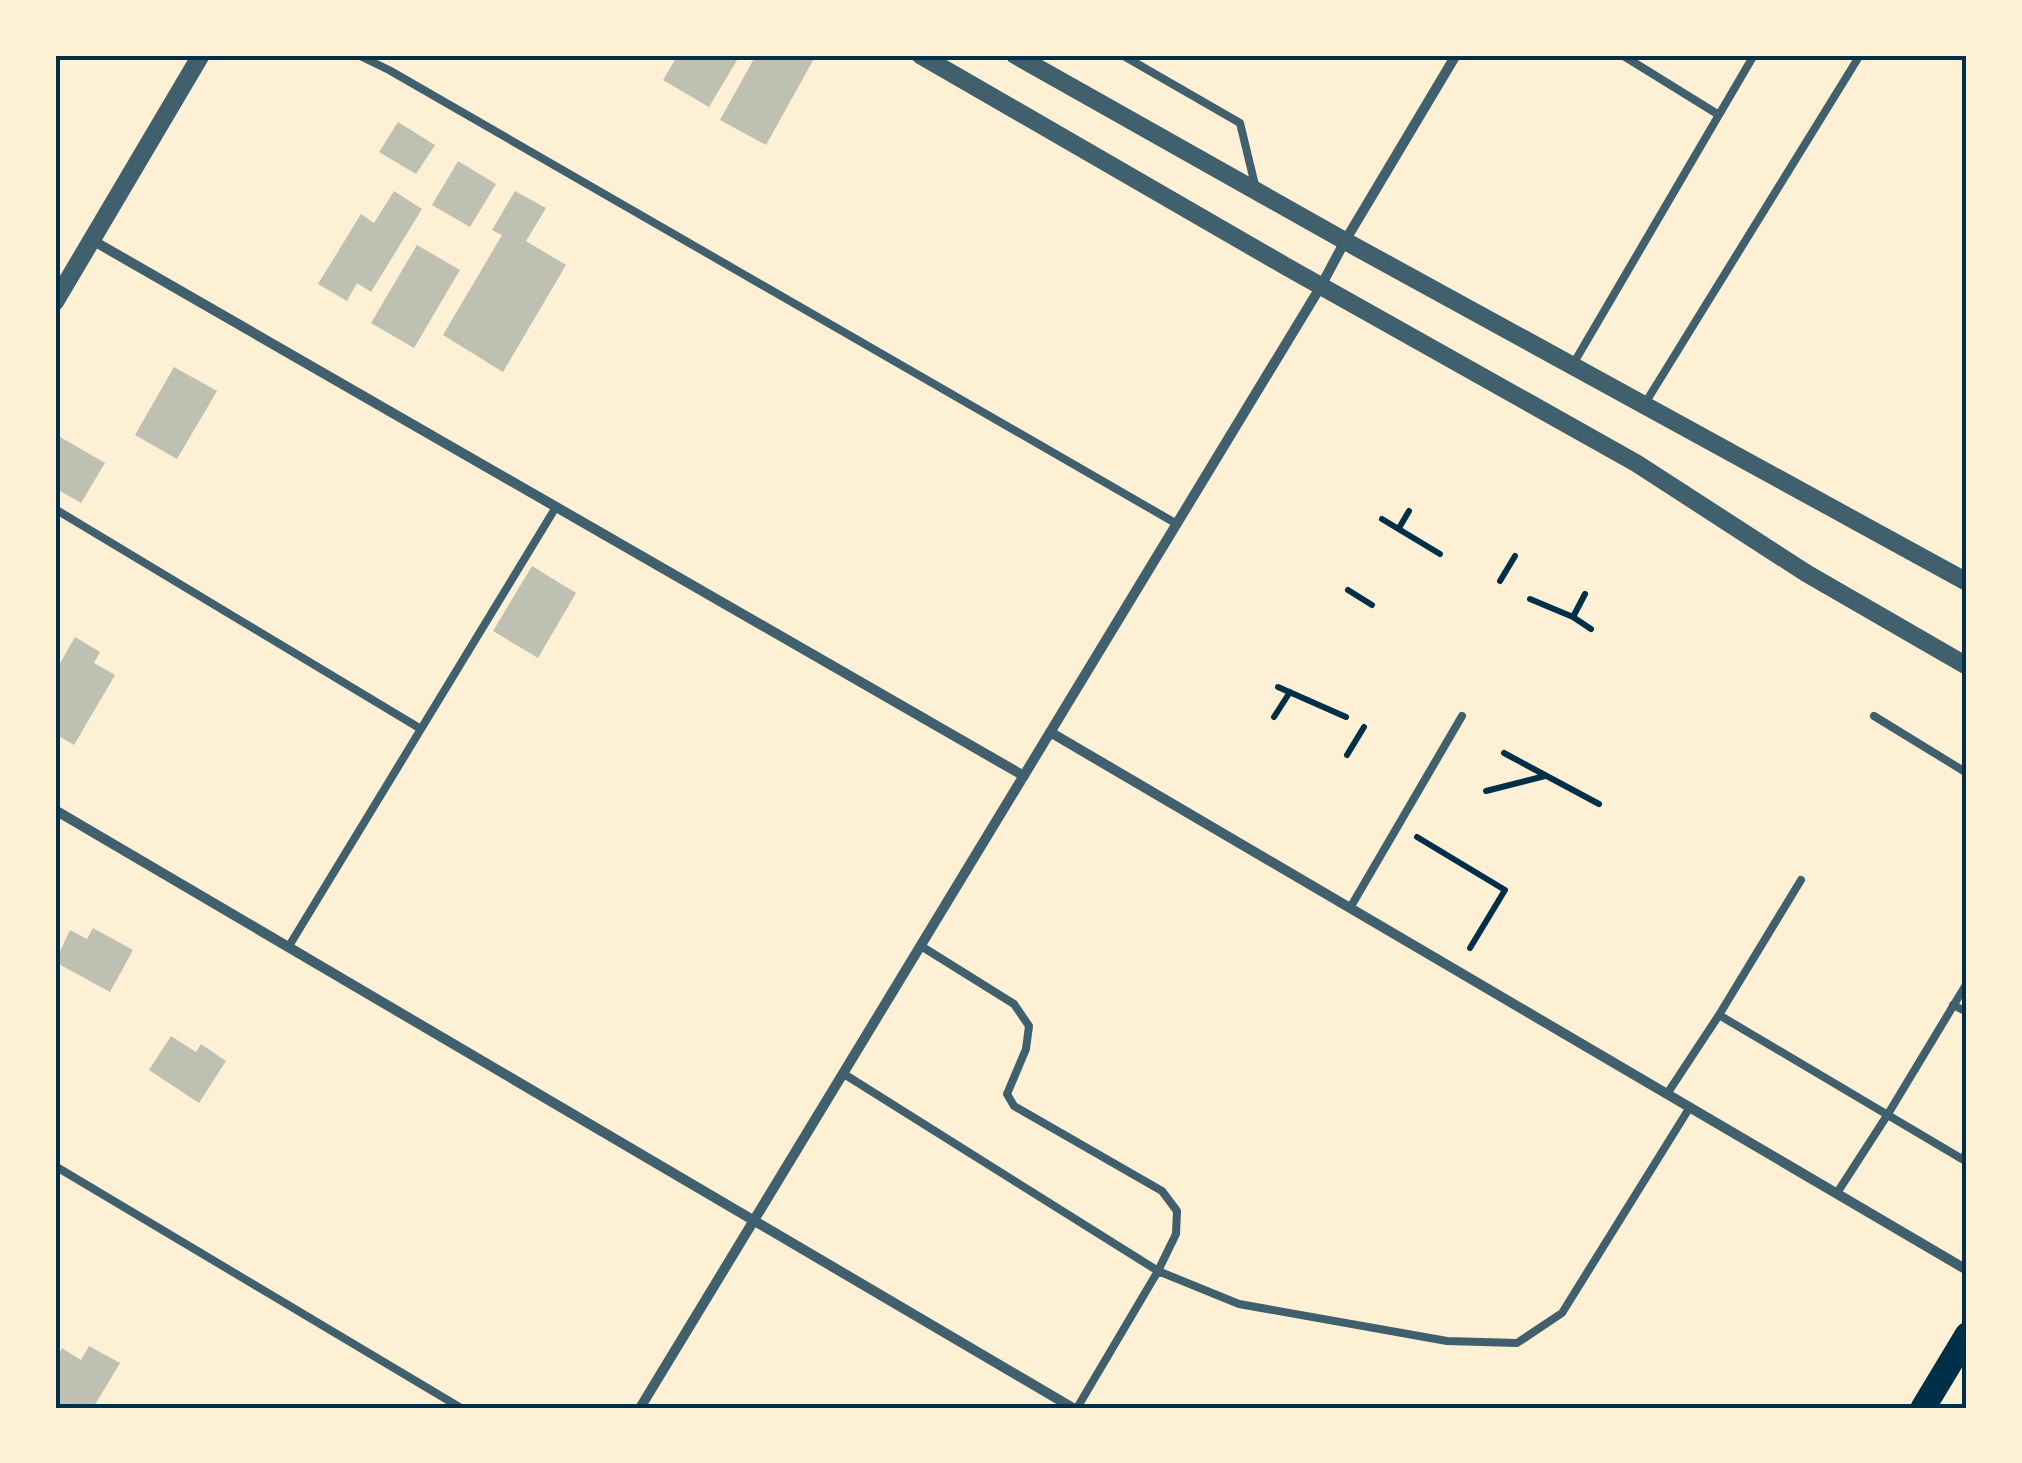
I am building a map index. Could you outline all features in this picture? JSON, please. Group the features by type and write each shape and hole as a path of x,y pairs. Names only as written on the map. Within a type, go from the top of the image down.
{"main road":[{"path":"1923,1408 1967,1334"}],"street":[{"path":"55,302 201,55"},
{"path":"920,55 1636,462 1806,574 1967,666"},
{"path":"1015,55 1256,192 1967,582"},
{"path":"640,1408 1321,286 1456,55"},
{"path":"92,240 1024,776"},
{"path":"1050,732 1967,1270"},
{"path":"55,810 1075,1408"}],"lane":[{"path":"358,55 1177,524"},
{"path":"1122,55 1240,123 1256,192"},
{"path":"1622,55 1719,115"},
{"path":"1572,366 1754,55"},
{"path":"1644,405 1860,55"},
{"path":"289,946 556,507"},
{"path":"55,509 421,730"},
{"path":"1350,908 1462,716"},
{"path":"1874,716 1967,773"},
{"path":"1667,1094 1801,880"},
{"path":"921,946 1014,1004 1029,1026 1026,1049 1006,1094 1014,1106 1162,1191 1177,1211 1176,1234 1158,1271 1075,1408"},
{"path":"1837,1194 1967,982"},
{"path":"1953,1004 1967,1012"},
{"path":"1719,1015 1962,1159 1967,1152"},
{"path":"844,1074 1158,1271 1239,1304 1447,1340 1516,1343 1562,1313 1690,1107"},
{"path":"55,1166 462,1408"}],"path":[{"path":"1399,528 1409,511"},
{"path":"1382,519 1440,554"},
{"path":"1500,581 1515,556"},
{"path":"1348,590 1372,605"},
{"path":"1572,617 1585,594"},
{"path":"1530,599 1591,628"},
{"path":"1278,687 1346,717"},
{"path":"1274,717 1290,692"},
{"path":"1347,756 1364,727"},
{"path":"1504,753 1599,804"},
{"path":"1486,791 1546,776"},
{"path":"1418,837 1505,890 1470,948"}],"building":[{"path":"678,55 740,55 709,107 663,80"},
{"path":"756,55 816,55 766,145 720,120"},
{"path":"398,122 435,145 416,174 379,152"},
{"path":"458,161 496,184 470,227 432,205"},
{"path":"394,191 422,209 371,292 357,283 347,301 318,284 361,214 374,223"},
{"path":"515,191 546,208 526,241 566,265 503,372 443,335 502,235 492,230"},
{"path":"417,245 460,270 414,348 371,323"},
{"path":"174,367 217,391 177,459 135,435"},
{"path":"55,434 105,463 81,503 55,488"},
{"path":"532,566 576,593 538,658 493,631"},
{"path":"75,637 100,652 94,663 115,675 74,745 55,734 55,672"},
{"path":"93,928 133,950 110,992 55,962 70,930 87,939"},
{"path":"171,1036 196,1052 201,1044 226,1061 199,1103 149,1070"},
{"path":"89,1346 120,1363 93,1408 55,1408 55,1361 62,1348 81,1360"}]}
